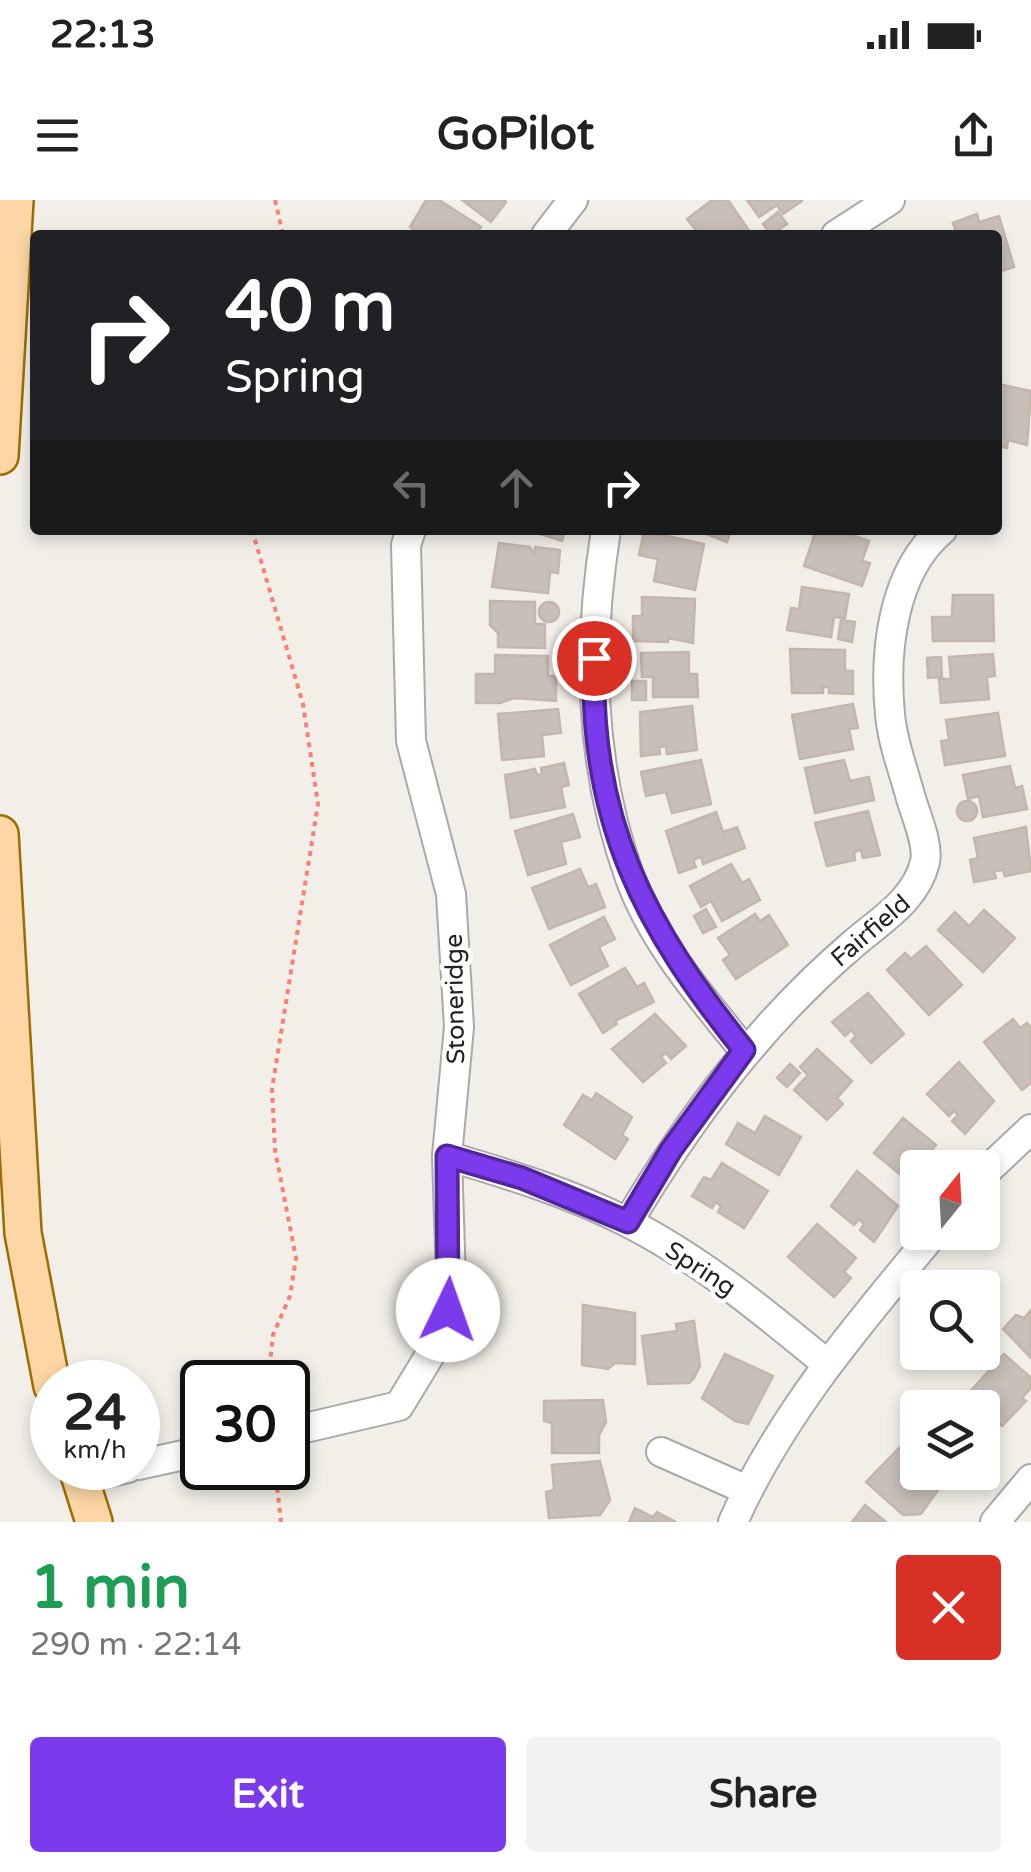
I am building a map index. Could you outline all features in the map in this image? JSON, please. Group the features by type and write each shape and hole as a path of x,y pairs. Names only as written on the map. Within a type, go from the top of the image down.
{"main road":[{"path":"0,456 14,200"},
{"path":"0,834 22,1232 47,1360"},
{"path":"84,1490 94,1522"}],"street":[{"path":"550,230 573,200"},
{"path":"844,230 890,200"},
{"name":"Stoneridge","path":"310,1427 399,1406 447,1326 452,1280 447,1156 459,1028 451,894 411,741 406,545 409,535"},
{"path":"605,535 596,593 592,691 600,765 616,825 631,880 668,950 744,1050"},
{"name":"Fairfield","path":"628,1222 671,1150 744,1050 816,976 916,890 926,856 890,717 889,649 902,590 926,543 936,535"},
{"path":"1000,1158 1031,1128"},
{"name":"Spring","path":"447,1156 522,1178 628,1222 733,1287 828,1364"},
{"path":"733,1522 747,1490 828,1364 920,1250"},
{"path":"661,1452 747,1490"},
{"path":"995,1522 1031,1479"}],"path":[{"path":"276,200 282,230"},
{"path":"253,535 304,704 318,804 272,1088 275,1150 296,1258 290,1296 273,1336 270,1360"},
{"path":"277,1490 281,1522"}],"building":[{"path":"426,200 439,200 481,227 414,230 410,227"},
{"path":"462,200 504,200 506,202 491,222"},
{"path":"712,200 728,200 749,230 696,230 687,219"},
{"path":"747,200 802,201 783,214 777,205 759,217"},
{"path":"778,212 787,224 778,230 767,230 763,224"},
{"path":"977,214 979,222 999,216 1014,267 1002,271 1002,230 955,230 953,223"},
{"path":"1002,385 1031,391 1027,445 1008,440 1007,448 1002,447"},
{"path":"643,535 704,544 695,590 654,581 658,559 639,555"},
{"path":"709,535 729,535 727,542"},
{"path":"814,535 852,535 869,541 862,561 870,563 862,586 804,566"},
{"path":"499,543 530,547 534,554 535,547 560,550 558,573 550,572 548,593 492,587"},
{"path":"802,587 849,594 845,618 834,617 831,637 787,630 791,608 799,609"},
{"path":"953,595 993,595 994,641 933,641 932,617 952,617"},
{"path":"642,597 695,599 693,643 668,638 668,642 633,641 633,616 642,616"},
{"path":"490,601 535,602 535,624 545,624 545,648 498,647 498,633 490,625"},
{"path":"549,602 559,612 549,622 539,612"},
{"path":"841,620 855,622 852,642 838,639"},
{"path":"790,649 845,650 845,671 853,671 853,694 829,693 829,687 823,687 823,693 792,693"},
{"path":"689,652 689,674 697,674 698,697 653,697 653,677 642,677 641,653"},
{"path":"993,654 995,676 987,677 989,699 941,703 939,679 951,679 949,657"},
{"path":"495,655 548,656 548,676 556,676 556,701 514,698 500,703 476,703 476,674 495,674"},
{"path":"941,657 942,677 928,678 927,658"},
{"path":"632,681 646,681 646,700 632,700"},
{"path":"853,704 858,728 849,729 853,749 800,759 792,715"},
{"path":"692,706 697,750 667,754 666,746 659,747 660,754 641,756 640,712"},
{"path":"558,709 561,733 542,735 544,756 502,760 498,714"},
{"path":"998,713 1005,756 945,765 941,741 949,740 946,720"},
{"path":"701,760 711,804 672,813 666,792 646,796 641,772"},
{"path":"844,760 850,781 869,777 874,800 815,813 805,768"},
{"path":"564,763 569,785 561,787 565,807 511,818 505,775 535,769 537,775 542,774 541,768"},
{"path":"1010,766 1015,788 1022,786 1027,809 983,817 979,796 968,799 963,775"},
{"path":"967,801 977,811 967,821 957,811"},
{"path":"868,811 880,855 863,858 861,850 854,852 855,860 827,866 815,823"},
{"path":"716,812 723,832 737,827 745,848 703,864 701,857 693,860 696,867 679,873 666,831"},
{"path":"573,814 580,837 561,842 566,864 528,875 515,831"},
{"path":"1026,827 1031,871 1005,876 1003,870 994,871 996,878 974,882 970,860 978,858 974,838"},
{"path":"731,864 742,883 749,879 760,900 722,921 711,901 701,907 690,886"},
{"path":"580,869 588,887 596,884 605,907 549,929 532,888"},
{"path":"706,909 716,927 703,933 694,916"},
{"path":"984,910 1015,938 983,972 938,930 955,912 969,926"},
{"path":"755,914 760,921 769,915 788,945 736,979 723,960 730,955 718,938"},
{"path":"604,917 615,939 599,947 608,966 571,985 550,945"},
{"path":"926,946 962,985 929,1015 887,970 905,953 911,959"},
{"path":"625,968 637,987 644,983 654,1002 615,1021 617,1024 603,1033 579,994"},
{"path":"868,993 904,1034 871,1063 851,1041 856,1036 851,1030 845,1036 832,1022"},
{"path":"655,1014 686,1046 671,1059 666,1053 661,1057 666,1063 643,1082 612,1049"},
{"path":"1013,1019 1020,1028 1027,1023 1031,1028 1031,1083 1022,1090 984,1042"},
{"path":"817,1049 852,1081 837,1098 843,1104 827,1120 794,1090 808,1075 800,1067"},
{"path":"959,1062 994,1101 965,1134 952,1121 958,1115 954,1111 949,1116 927,1094"},
{"path":"790,1064 800,1073 787,1087 777,1078"},
{"path":"596,1093 632,1117 622,1135 628,1139 615,1159 564,1125 583,1095 592,1100"},
{"path":"765,1116 801,1137 779,1175 726,1144 738,1123 755,1133"},
{"path":"903,1118 936,1145 932,1150 900,1150 900,1174 874,1153"},
{"path":"722,1163 768,1191 744,1228 718,1212 721,1206 716,1202 712,1208 692,1196 704,1177 711,1180"},
{"path":"857,1171 898,1206 874,1242 860,1230 864,1224 859,1219 854,1225 831,1206"},
{"path":"817,1224 856,1258 844,1272 851,1278 834,1297 788,1257"},
{"path":"583,1305 635,1313 635,1364 615,1363 608,1369 582,1365"},
{"path":"1031,1310 1031,1358 1003,1329 1016,1315 1024,1318"},
{"path":"694,1321 700,1366 694,1378 689,1383 648,1384 642,1336 677,1331 676,1324"},
{"path":"725,1354 773,1376 748,1424 735,1421 702,1398"},
{"path":"1004,1354 1031,1378 1031,1388 1022,1398 1026,1401 1002,1426 1000,1390 972,1390 990,1370 1000,1370"},
{"path":"603,1400 606,1422 599,1435 599,1453 552,1453 552,1423 544,1421 544,1401"},
{"path":"899,1448 900,1490 938,1490 921,1514 903,1515 866,1482"},
{"path":"600,1461 610,1500 600,1515 549,1518 546,1492 554,1490 552,1465"},
{"path":"865,1505 886,1522 852,1522"},
{"path":"635,1508 653,1517 657,1512 676,1522 629,1522"}],"route":[{"path":"448,1310 452,1280 447,1156 522,1178 628,1222 671,1150 744,1050 668,950 631,880 600,765 592,691 594,658"}]}
